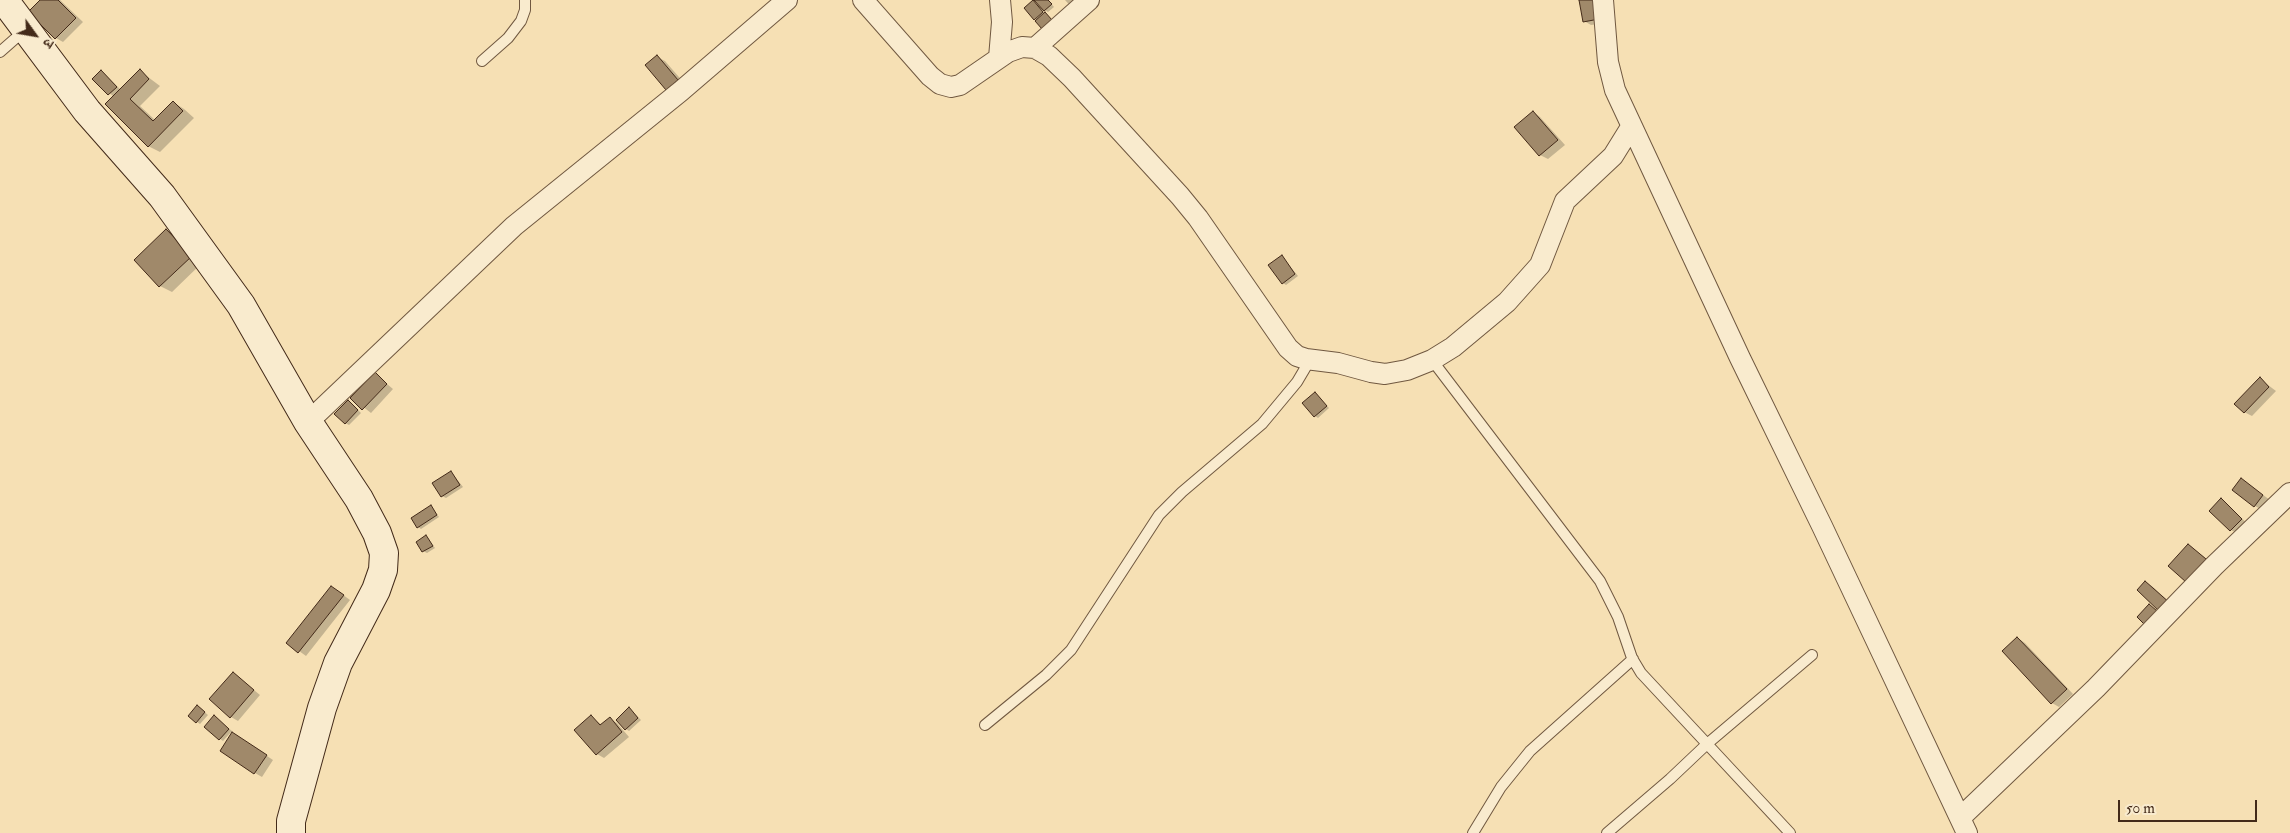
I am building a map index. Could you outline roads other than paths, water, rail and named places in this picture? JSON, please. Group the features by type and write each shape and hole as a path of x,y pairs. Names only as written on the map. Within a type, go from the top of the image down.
{"street":[{"path":"4,0 87,111 162,196 241,305 308,422 359,499 377,533 384,553 383,570 376,590 338,663 322,708 291,821 291,833"},
{"path":"308,422 514,226 681,91 788,0"},
{"path":"863,0 930,76 940,84 951,87 960,85 1008,52 1022,47 1035,48 1049,56 1061,66 1180,196 1198,218 1288,348 1297,356 1310,360 1385,374 1407,370 1432,360 1453,347 1507,302 1540,266 1565,201 1613,156 1631,127"},
{"path":"999,58 1002,22 1000,0"},
{"path":"1035,48 1089,0"},
{"path":"1603,0 1608,62 1615,90 1631,127 1963,825 2214,566 2290,493"}],"lane":[{"path":"482,61 508,38 521,21 525,10 525,0"},
{"path":"0,52 26,29"},
{"path":"985,725 1046,675 1071,650 1159,515 1182,492 1262,424 1297,382 1310,360"},
{"path":"1432,360 1600,580 1618,617 1633,659 1641,672 1790,833"},
{"path":"1607,833 1670,779 1707,744 1812,655"},
{"path":"1473,833 1501,787 1530,751 1633,659"}]}
